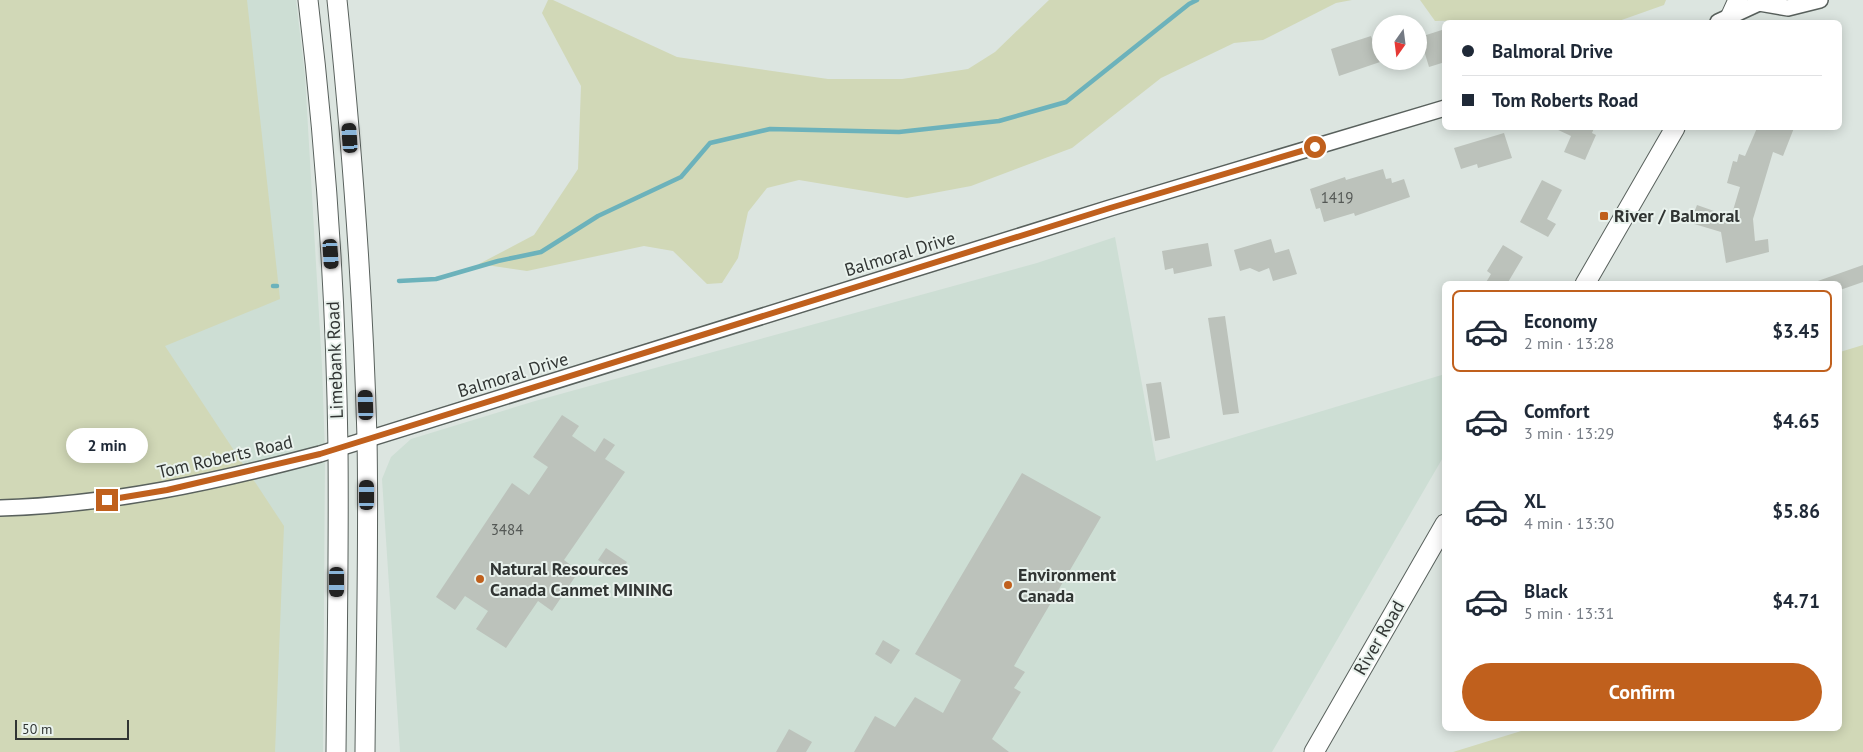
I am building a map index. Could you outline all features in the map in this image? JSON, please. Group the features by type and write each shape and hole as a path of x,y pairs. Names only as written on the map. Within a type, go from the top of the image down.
{"main road":[{"name":"Limebank Road","path":"308,0 316,70 331,254 338,449 336,752"},
{"name":"Limebank Road","path":"336,0 358,247 367,440 366,752"},
{"path":"1587,281 1674,130"},
{"name":"River Road","path":"1314,752 1442,529"}],"street":[{"path":"1729,15 1759,3 1788,8 1820,0"},
{"name":"Balmoral Drive","path":"367,440 1101,211 1442,109"},
{"name":"Tom Roberts Road","path":"0,508 74,503 167,490 338,449 367,440"}],"shaded area":[{"path":"0,0 296,0 305,76 322,366 325,453 323,752 0,752"},
{"path":"1115,237 1156,461 1442,375 1442,459 1272,752 400,752 382,479 391,457 411,439 535,401 1037,263"}],"green space":[{"path":"0,0 247,0 280,299 165,346 284,526 275,752 0,752"},
{"path":"548,0 553,0 677,57 828,79 902,79 968,69 995,52 1049,0 1352,0 1336,3 1263,40 1234,43 1161,78 1072,148 971,186 907,198 799,180 767,188 748,212 738,258 722,283 707,284 673,251 644,246 527,271 479,264 534,235 578,169 581,86 542,13"},
{"path":"1420,0 1666,0 1664,5 1622,20 1435,21"},
{"path":"1863,345 1863,752 1453,752 1521,731 1842,731 1842,351"}],"building":[{"path":"1442,30 1442,63 1429,67 1428,34"},
{"path":"1371,36 1372,65 1339,76 1331,49"},
{"path":"1558,130 1593,130 1592,133 1596,135 1585,160 1564,152 1571,136"},
{"path":"1756,130 1793,130 1783,156 1773,152 1753,219 1755,241 1768,239 1769,252 1726,263 1721,232 1691,223 1691,221 1697,205 1731,217 1740,187 1727,183 1733,161 1737,162 1739,154 1745,156"},
{"path":"1504,133 1512,158 1478,168 1477,164 1461,169 1454,148"},
{"path":"1383,169 1386,179 1391,178 1392,183 1404,179 1410,197 1355,216 1354,213 1324,222 1320,208 1316,209 1310,189 1345,177 1346,180"},
{"path":"1542,180 1562,190 1547,219 1556,224 1548,237 1520,222"},
{"path":"1271,239 1275,253 1289,249 1297,274 1273,281 1269,268 1259,272 1250,268 1240,271 1234,250"},
{"path":"1208,243 1212,266 1174,274 1173,268 1165,270 1162,251"},
{"path":"1503,245 1523,257 1509,281 1487,281 1491,274 1487,271"},
{"path":"1863,265 1863,282 1842,289 1842,281 1818,281"},
{"path":"1225,316 1239,413 1223,415 1208,318"},
{"path":"1161,382 1170,438 1155,441 1146,384"},
{"path":"562,415 579,426 572,436 595,452 604,438 615,445 605,459 625,472 564,560 579,571 552,611 538,601 506,648 476,629 488,611 465,596 455,610 436,597 512,483 529,495 548,467 533,457"},
{"name":"Environment Canada","path":"1022,473 1101,517 1014,666 1025,672 1014,688 1021,692 992,739 1009,752 854,752 875,716 895,727 915,697 943,713 961,680 915,654"},
{"path":"606,548 627,562 619,574 598,560"},
{"path":"883,640 900,650 891,664 875,654"},
{"path":"789,729 812,742 806,752 776,752"}],"waterway":[{"path":"399,281 436,279 498,261 541,252 598,216 681,177 710,143 770,129 899,132 999,121 1066,102 1189,4 1197,0"}],"place":[{"name":"River / Balmoral","path":"1604,216"},
{"name":"Natural Resources Canada Canmet MINING","path":"480,579"},
{"name":"Environment Canada","path":"1008,585"}],"route":[{"path":"107,500 200,483 305,458 392,433 1110,208 1315,147"}]}
